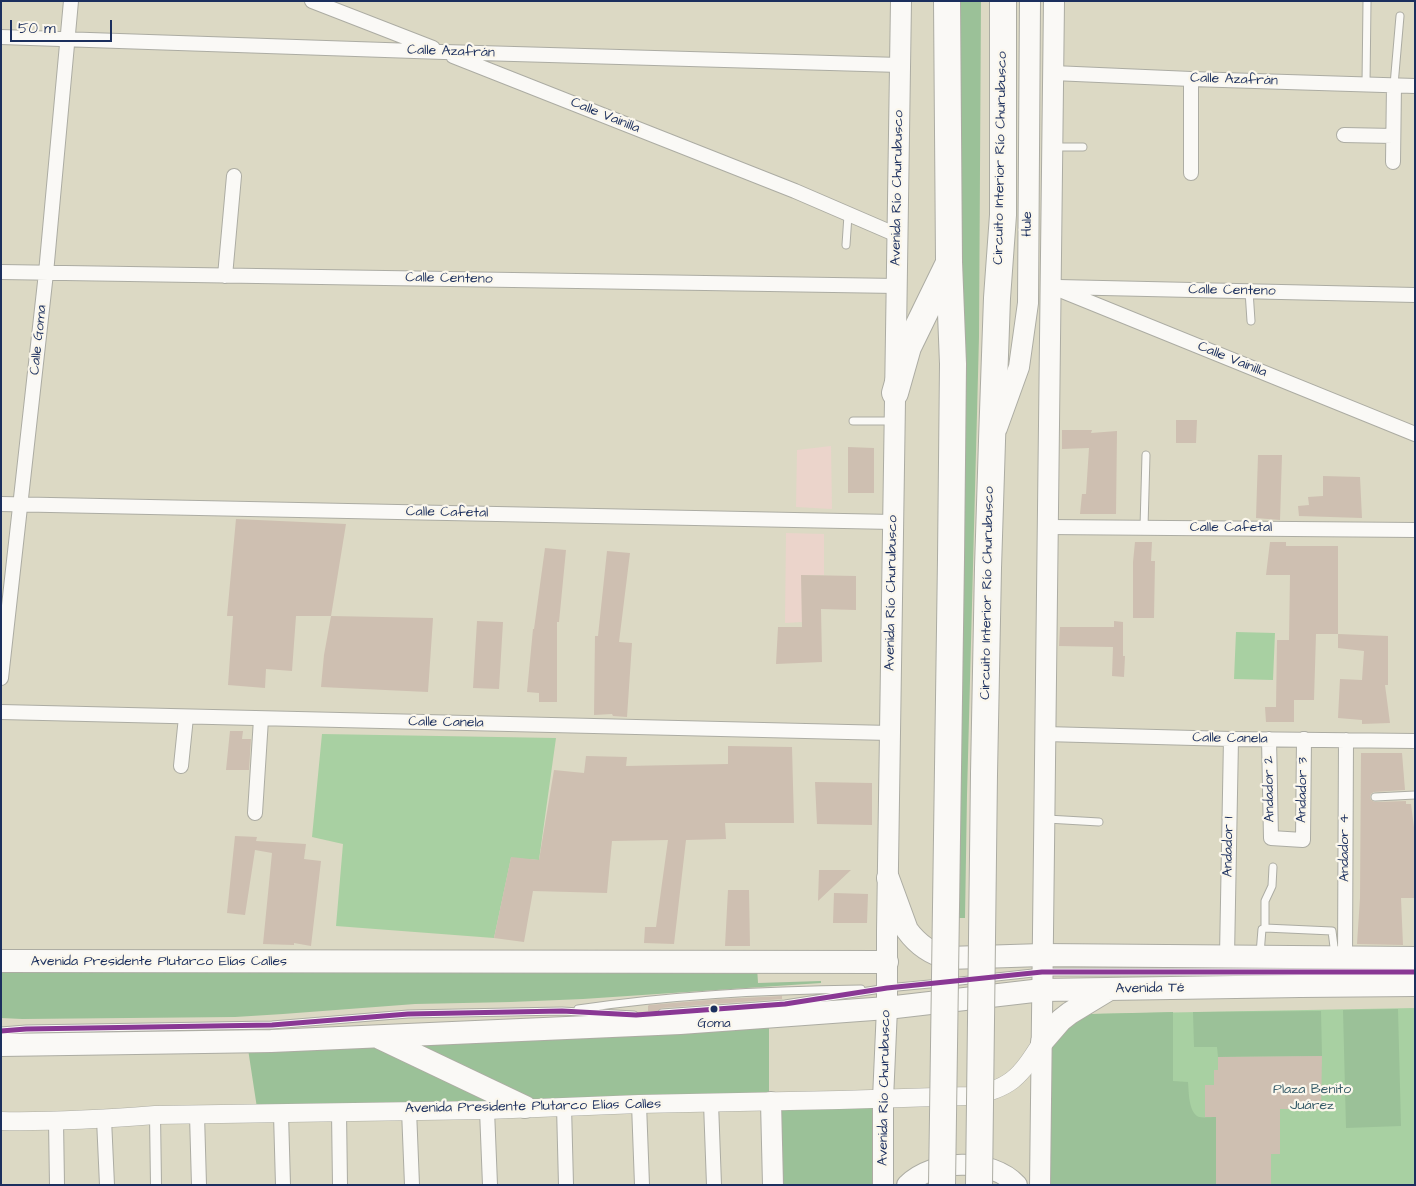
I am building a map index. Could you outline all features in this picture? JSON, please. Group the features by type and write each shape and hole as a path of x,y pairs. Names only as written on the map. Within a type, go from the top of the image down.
{"highway":[{"path":"942,1185 953,364 949,262 947,1"},
{"name":"Circuito Interior Río Churubusco","path":"979,1185 988,568 997,298 1003,215 1003,1"},
{"path":"895,393 908,347 949,262"}],"main road":[{"name":"Avenida Río Churubusco","path":"882,1185 887,998 901,1"},
{"name":"Hule","path":"992,441 1018,367 1028,303 1030,1"},
{"path":"1040,1185 1054,1"},
{"path":"888,878 907,930 918,943 932,952 948,958 1042,972"},
{"name":"Avenida Té","path":"887,998 1042,972 1227,956 1415,958"},
{"name":"Avenida Presidente Plutarco Elías Calles","path":"1,961 887,962"},
{"name":"Avenida Té","path":"1042,972 1108,989 1415,985"},
{"path":"1042,1042 1070,1012 1108,989"},
{"path":"1,1045 271,1041 680,1023 887,998"},
{"path":"377,1037 525,1107"},
{"path":"771,1102 773,1185"},
{"path":"907,1185 921,1173 928,1170 963,1164 1000,1173 1017,1185"}],"street":[{"name":"Calle Goma","path":"1,678 46,273 71,1"},
{"name":"Calle Vainilla","path":"312,1 795,191 897,235"},
{"name":"Calle Azafrán","path":"1,37 900,65"},
{"name":"Calle Azafrán","path":"1053,73 1415,86"},
{"path":"1191,79 1191,173"},
{"path":"1393,162 1394,85"},
{"path":"1344,135 1393,136"},
{"path":"226,276 234,176"},
{"name":"Calle Centeno","path":"1,272 897,286"},
{"name":"Calle Vainilla","path":"1050,286 1415,434"},
{"name":"Calle Centeno","path":"1050,286 1415,295"},
{"name":"Calle Cafetal","path":"1,504 893,522"},
{"name":"Calle Cafetal","path":"1048,527 1415,530"},
{"name":"Calle Canela","path":"1,712 890,733"},
{"path":"181,766 186,717"},
{"path":"255,813 261,719"},
{"name":"Calle Canela","path":"1045,734 1231,739 1415,740"},
{"name":"Andador 1","path":"1227,956 1231,739"},
{"name":"Andador 2","path":"1269,739 1271,838 1303,840"},
{"name":"Andador 3","path":"1303,840 1304,739"},
{"name":"Andador 4","path":"1340,957 1346,740"},
{"name":"Avenida Presidente Plutarco Elías Calles","path":"1,1122 104,1119 155,1115 487,1110 525,1107 968,1096 984,1094 1010,1082 1028,1065 1042,1042"},
{"path":"711,1103 714,1185"},
{"path":"639,1104 642,1185"},
{"path":"564,1106 566,1185"},
{"path":"409,1110 412,1185"},
{"path":"487,1110 490,1185"},
{"path":"339,1112 340,1185"},
{"path":"281,1114 283,1185"},
{"path":"155,1115 156,1185"},
{"path":"197,1115 198,1185"},
{"path":"104,1119 107,1185"},
{"path":"56,1121 57,1185"}],"lane":[{"path":"1366,84 1367,2"},
{"path":"1394,85 1400,16"},
{"path":"1052,147 1083,147"},
{"path":"846,245 848,215"},
{"path":"1249,291 1250,321"},
{"path":"853,421 895,421"},
{"path":"1144,527 1146,455"},
{"path":"1375,797 1415,795"},
{"path":"1044,818 1098,822"},
{"path":"1260,957 1262,929 1265,928 1264,902 1272,886 1273,867"},
{"path":"1265,928 1332,931 1340,957"},
{"path":"1042,972 1415,972"},
{"path":"562,1011 635,1000 774,991 887,998"},
{"path":"1,1031 272,1025 408,1014 562,1011 636,1015 887,998"},
{"path":"1,1026 26,1029"}],"shaded area":[{"path":"831,446 832,509 796,507 797,450"},
{"path":"786,533 824,534 824,575 802,575 802,622 785,623"}],"green space":[{"path":"957,1 981,1 979,337 965,918 950,918"},
{"path":"1236,632 1275,633 1273,680 1234,679"},
{"path":"322,734 556,738 539,860 511,858 494,938 336,926 343,844 312,837"},
{"path":"1,966 757,967 758,983 821,981 821,983 583,999 415,1004 235,1017 22,1019 1,1018"},
{"name":"Plaza Benito Juárez","path":"1415,1008 1415,1185 1048,1185 1091,1014"},
{"path":"1398,1009 1401,1126 1346,1128 1343,1010"},
{"path":"1321,1011 1322,1056 1218,1057 1217,1047 1194,1047 1193,1012"},
{"path":"1173,1012 1173,1081 1188,1082 1191,1106 1195,1114 1199,1117 1216,1117 1216,1185 1048,1185 1049,1041 1070,1019 1091,1014"},
{"path":"769,1016 769,1096 529,1102 406,1047"},
{"path":"384,1046 504,1104 257,1108 248,1049"},
{"path":"873,1106 874,1185 772,1185 769,1111"}],"building":[{"path":"1176,420 1197,420 1196,443 1176,443"},
{"path":"1062,430 1092,430 1091,433 1117,431 1116,514 1080,514 1082,494 1086,494 1089,448 1062,449"},
{"path":"848,447 874,448 874,493 848,493"},
{"path":"1258,455 1282,455 1280,520 1256,518"},
{"path":"1323,476 1360,477 1362,518 1299,516 1298,506 1309,505 1308,497 1323,496"},
{"path":"236,519 346,524 331,616 296,616 292,671 266,669 265,688 228,685 233,616 227,616"},
{"path":"1135,542 1152,542 1151,561 1155,561 1154,618 1133,618"},
{"path":"1270,542 1286,542 1286,546 1338,546 1338,634 1316,634 1314,700 1294,700 1294,722 1266,722 1265,707 1276,707 1277,640 1289,640 1290,575 1266,575"},
{"path":"545,548 566,550 559,622 557,622 557,702 539,702 539,693 527,692 533,629"},
{"path":"607,551 630,553 619,642 632,643 627,717 613,716 612,714 594,715 595,636 598,636"},
{"path":"801,575 856,576 856,610 821,609 822,662 776,664 778,627 802,627"},
{"path":"331,616 433,618 428,692 321,687"},
{"path":"477,621 503,622 499,689 473,688"},
{"path":"1114,621 1123,622 1124,677 1112,676 1113,647 1059,646 1060,627 1114,627"},
{"path":"1338,634 1388,636 1388,685 1385,685 1390,723 1362,724 1362,720 1338,718 1340,679 1362,680 1364,651 1338,648"},
{"path":"230,731 243,731 242,739 251,739 249,770 226,770"},
{"path":"728,746 792,747 794,823 725,823 726,839 686,840 674,944 644,943 645,927 656,927 668,840 612,841 607,893 533,891 524,942 494,938 511,857 539,860 554,770 584,773 586,756 627,757 626,766 728,764"},
{"path":"1361,753 1402,753 1405,790 1374,792 1370,797 1375,802 1406,801 1406,804 1411,804 1415,835 1415,898 1401,898 1403,945 1357,944 1360,898"},
{"path":"815,782 872,783 872,825 817,824"},
{"path":"235,836 257,837 256,841 306,844 304,859 321,861 311,946 294,943 294,945 263,944 272,853 255,850 245,915 227,913"},
{"path":"819,870 851,870 818,901"},
{"path":"728,890 749,890 750,946 725,946"},
{"path":"834,893 868,894 867,923 833,923"},
{"path":"782,996 782,999 662,1008 657,1011 648,1011 649,1005"},
{"path":"1322,1056 1321,1109 1280,1109 1280,1154 1271,1154 1271,1185 1216,1185 1216,1117 1205,1117 1205,1085 1214,1085 1214,1070 1218,1070 1218,1057"}],"transit line":[{"path":"1,1031 272,1025 408,1014 562,1011 636,1015 785,1004 887,988 1042,972 1415,972"}],"place":[{"name":"Goma","path":"714,1009"}]}
